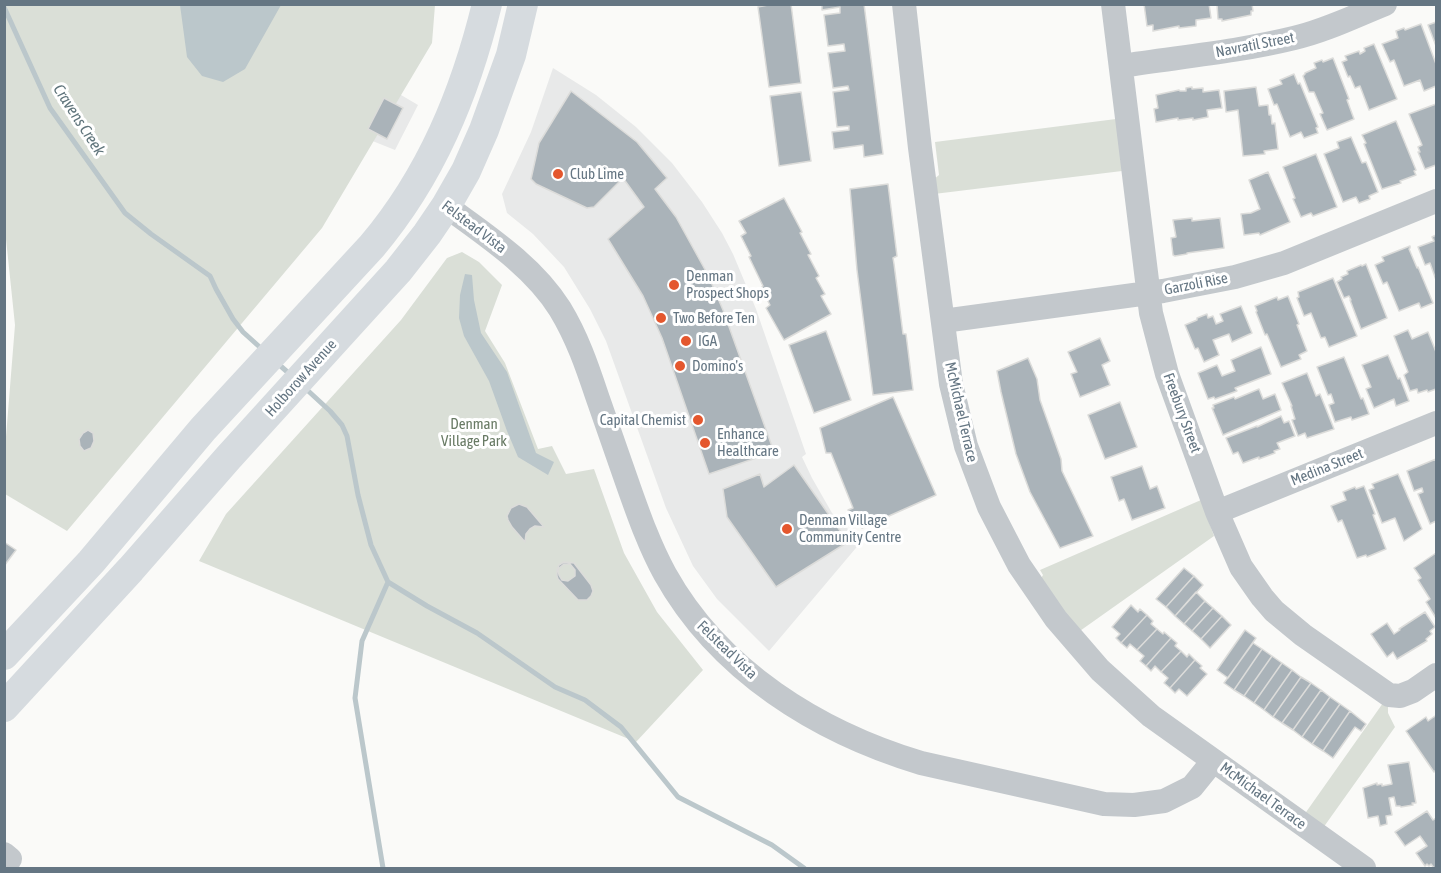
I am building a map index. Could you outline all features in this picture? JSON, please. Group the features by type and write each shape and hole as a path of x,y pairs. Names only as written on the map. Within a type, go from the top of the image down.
{"main road":[{"path":"4,655 91,562 203,429 390,224 417,184 441,140 461,93 477,46 487,4"},
{"name":"Holborow Avenue","path":"4,707 398,271 446,206 466,171 502,84 523,4"},
{"name":"Felstead Vista","path":"417,184 446,206"}],"street":[{"name":"McMichael Terrace","path":"904,4 951,384 966,446 988,507 1018,565 1056,619 1100,670 1151,716 1364,868"},
{"name":"Freebury Street","path":"1113,4 1152,319 1167,374 1217,512 1241,567 1274,611 1303,635 1389,695 1400,696 1413,692 1437,675"},
{"name":"Navratil Street","path":"1121,66 1247,48 1295,38 1319,31 1385,4"},
{"name":"Garzoli Rise","path":"943,321 1149,293 1235,277 1284,263 1437,201"},
{"name":"Felstead Vista","path":"446,206 516,259 547,291 560,309 580,347 643,529 665,574 693,617 710,637 770,690 816,720 894,754 921,763 1104,804 1134,805 1164,801 1192,787 1213,760"},
{"name":"Medina Street","path":"1217,512 1437,423"}],"shaded area":[{"path":"180,4 281,5 245,69 223,82 202,76 187,57"},
{"path":"352,66 418,105 395,150 325,122"},
{"path":"553,68 596,95 636,127 672,163 702,202 733,254 756,309 806,454 802,457 832,513 861,542 769,651 717,599 693,566 666,508 606,341 590,309 564,267 533,234 507,213 502,194 531,132"},
{"path":"465,274 472,275 474,300 481,333 507,372 536,453 554,462 548,475 518,457 489,381 464,336 459,318 460,295"}],"green space":[{"path":"5,5 435,5 432,43 322,228 67,531 5,494 5,449 15,325 4,220"},
{"path":"1116,119 1122,171 934,194 933,180 939,175 935,142"},
{"name":"Denman Village Park","path":"462,252 479,262 502,285 485,331 505,363 538,449 552,446 566,474 594,469 624,553 657,612 703,670 636,742 199,561 226,514 401,320 447,258"},
{"path":"1201,500 1214,536 1077,633 1039,582 1043,575 1040,570"},
{"path":"1383,703 1388,704 1388,713 1395,727 1323,828 1304,815"}],"building":[{"path":"791,4 801,83 769,87 758,7"},
{"path":"822,4 864,4 883,154 864,157 863,145 834,149 832,132 849,130 849,126 837,127 833,92 849,90 848,86 833,88 828,53 845,51 844,44 828,46 824,15 840,13 840,7 822,10"},
{"path":"1144,4 1209,4 1211,18 1196,20 1196,26 1179,28 1179,26 1153,31 1153,25 1147,26"},
{"path":"1217,4 1252,4 1253,11 1251,15 1222,21 1218,19"},
{"path":"1436,22 1436,46 1428,25"},
{"path":"1421,24 1436,64 1436,86 1424,91 1420,80 1404,86 1394,60 1390,62 1382,44 1398,38 1396,31"},
{"path":"1374,44 1397,99 1369,110 1360,86 1355,88 1342,62 1347,60 1345,56 1359,51 1360,54 1365,51 1364,48"},
{"path":"1333,58 1354,119 1327,130 1314,92 1309,92 1303,76 1316,68 1314,63"},
{"path":"1294,74 1318,127 1316,128 1318,133 1304,138 1301,132 1290,137 1277,104 1274,105 1268,89 1282,84 1280,80"},
{"path":"1192,87 1192,89 1203,88 1203,92 1219,90 1222,108 1207,110 1208,117 1193,120 1193,118 1178,120 1178,118 1156,122 1154,109 1158,108 1156,95 1179,90 1186,91 1186,88"},
{"path":"1256,87 1259,106 1268,105 1272,124 1275,123 1278,149 1264,151 1265,154 1243,156 1238,110 1226,112 1224,91"},
{"name":"Denman Prospect Shops","path":"571,91 637,142 667,178 655,189 676,217 708,275 723,310 774,452 709,474 662,338 643,296 608,239 644,207 623,178 594,207 587,208 536,184 531,179 539,143"},
{"path":"801,92 811,161 779,166 770,96"},
{"path":"384,98 403,108 387,139 368,129"},
{"path":"1436,104 1436,165 1425,169 1418,152 1420,152 1418,147 1422,145 1409,114"},
{"path":"1396,121 1416,175 1382,189 1362,135"},
{"path":"1351,137 1362,163 1366,162 1378,192 1369,196 1370,199 1359,203 1356,197 1343,202 1324,154 1339,148 1337,142"},
{"path":"1316,154 1337,207 1313,216 1311,213 1301,217 1283,167"},
{"path":"1268,172 1290,222 1260,235 1259,233 1244,235 1241,214 1260,209 1249,180"},
{"path":"888,184 897,256 893,258 913,390 873,395 857,270 850,189"},
{"path":"784,198 811,254 808,255 819,276 816,278 825,294 821,296 831,314 784,340 766,308 770,305 741,236 746,233 739,221"},
{"path":"1192,218 1192,221 1220,218 1224,248 1173,255 1171,238 1176,237 1173,220"},
{"path":"1436,235 1436,280 1430,263 1425,265 1418,247 1434,241 1432,237"},
{"path":"1410,246 1409,249 1433,303 1421,308 1419,303 1399,311 1387,282 1383,284 1375,265 1384,261 1382,257"},
{"path":"1366,264 1387,318 1361,329 1349,296 1344,298 1337,282 1348,274 1347,271"},
{"path":"1333,278 1357,336 1329,347 1325,337 1321,338 1311,313 1304,316 1297,298 1299,297 1298,292"},
{"path":"1288,296 1307,351 1299,355 1301,359 1281,367 1267,334 1265,335 1255,306 1277,297 1278,300"},
{"path":"1241,306 1252,333 1232,342 1229,334 1213,340 1219,355 1204,362 1198,348 1195,349 1185,325 1207,314 1208,318 1213,316 1216,324 1223,321 1220,314"},
{"path":"1408,330 1412,339 1428,332 1436,352 1436,389 1418,393 1417,389 1410,391 1404,375 1408,372 1394,336"},
{"path":"826,331 851,400 814,413 789,345"},
{"path":"1100,338 1110,361 1102,365 1110,385 1080,397 1071,374 1077,372 1068,352"},
{"path":"1261,347 1271,374 1235,388 1237,391 1215,399 1214,397 1208,399 1198,373 1217,365 1222,376 1235,371 1231,360"},
{"path":"1388,355 1409,401 1396,406 1394,399 1374,408 1366,389 1371,387 1362,365"},
{"path":"1344,357 1369,414 1352,420 1351,417 1335,422 1329,405 1334,403 1331,394 1328,395 1317,367"},
{"path":"1028,358 1037,379 1040,400 1061,459 1062,471 1093,536 1060,548 1030,492 1016,454 997,371"},
{"path":"1307,373 1316,396 1320,394 1334,429 1307,438 1305,433 1298,436 1292,420 1295,419 1292,406 1282,383"},
{"path":"1259,389 1263,399 1275,394 1281,410 1223,435 1212,408 1214,408 1213,405"},
{"path":"893,397 936,495 862,528 848,510 853,508 831,453 826,453 820,428"},
{"path":"1120,402 1137,447 1105,459 1088,415"},
{"path":"1281,416 1284,423 1289,421 1295,436 1277,443 1280,449 1274,451 1275,453 1243,463 1238,452 1233,454 1226,438"},
{"path":"88,430 93,433 94,441 91,448 84,451 79,439"},
{"path":"1436,459 1436,521 1430,524 1418,494 1423,492 1422,488 1414,491 1407,471"},
{"name":"Denman Village Community Centre","path":"794,465 848,542 776,587 727,517 723,489 760,474 764,487"},
{"path":"1142,466 1150,489 1157,486 1165,508 1132,520 1124,499 1119,501 1111,477"},
{"path":"1398,474 1422,529 1404,541 1395,518 1382,523 1369,490 1374,488 1372,484"},
{"path":"1364,486 1386,549 1367,557 1366,555 1357,558 1342,520 1338,522 1331,506 1346,500 1343,492"},
{"path":"519,504 527,507 544,527 535,526 530,529 526,534 525,542 512,527 507,516 511,508"},
{"path":"4,542 16,550 4,566"},
{"path":"1436,553 1436,618 1426,602 1430,599 1418,580 1421,578 1414,568"},
{"path":"564,562 574,563 591,585 593,591 587,600 578,600 558,579 557,570","holes":["564,564 570,564 575,570 575,576 568,581 562,580 558,569"]},
{"path":"1184,568 1194,576 1166,607 1156,599"},
{"path":"1194,576 1203,585 1175,616 1166,607"},
{"path":"1196,592 1205,601 1184,624 1175,616"},
{"path":"1205,601 1213,608 1192,631 1184,624"},
{"path":"1131,605 1138,612 1140,609 1147,615 1121,643 1116,638 1120,634 1112,627"},
{"path":"1213,608 1222,616 1201,639 1192,631"},
{"path":"1425,612 1435,627 1430,631 1432,634 1426,639 1427,641 1397,659 1393,652 1387,657 1371,634 1387,623 1394,634"},
{"path":"1147,615 1153,621 1151,624 1157,629 1137,650 1130,644 1127,648 1121,643"},
{"path":"1222,616 1231,625 1210,648 1201,639"},
{"path":"1157,629 1171,638 1146,666 1140,661 1144,656 1137,650"},
{"path":"1245,630 1256,638 1228,678 1217,670"},
{"path":"1171,638 1181,651 1161,672 1155,666 1151,671 1146,666"},
{"path":"1253,643 1262,649 1234,690 1224,683"},
{"path":"1262,649 1272,656 1244,696 1234,690"},
{"path":"1181,651 1187,657 1189,654 1195,660 1170,688 1164,683 1168,678 1161,672"},
{"path":"1272,656 1282,663 1254,703 1244,696"},
{"path":"1195,660 1207,674 1187,696 1179,689 1175,693 1170,688"},
{"path":"1282,663 1292,670 1264,710 1254,703"},
{"path":"1292,670 1301,677 1273,717 1264,710"},
{"path":"1301,677 1311,683 1282,723 1273,717"},
{"path":"1311,683 1321,690 1293,730 1282,723"},
{"path":"1321,690 1330,697 1302,737 1293,730"},
{"path":"1330,697 1340,704 1312,744 1302,737"},
{"path":"1340,704 1350,711 1323,751 1312,744"},
{"path":"1350,711 1366,724 1361,731 1355,727 1333,758 1323,751"},
{"path":"1435,716 1436,770 1434,772 1406,731 1426,717 1428,721"},
{"path":"1409,762 1416,803 1401,807 1396,806 1394,797 1389,798 1392,815 1386,816 1387,824 1380,826 1378,816 1368,818 1363,788 1377,783 1382,786 1392,784 1388,765"},
{"path":"1427,811 1433,820 1436,818 1436,868 1431,864 1425,866 1416,853 1427,846 1420,836 1405,846 1395,832"}],"waterway":[{"name":"Cravens Creek","path":"4,7 50,108 125,213 210,276 233,319 243,332 263,350"},
{"path":"276,362 292,376"},
{"path":"305,388 330,411 342,425 347,436 358,495 371,545 388,582 477,633 555,687 585,700 621,727 678,797 772,845 804,868"},
{"path":"383,868 355,698 362,641 388,582"}],"place":[{"name":"Club Lime","path":"558,174"},
{"name":"Denman Prospect Shops","path":"674,285"},
{"name":"Two Before Ten","path":"661,318"},
{"name":"IGA","path":"686,341"},
{"name":"Domino's","path":"680,366"},
{"name":"Capital Chemist","path":"698,420"},
{"name":"Enhance Healthcare","path":"705,443"},
{"name":"Denman Village Community Centre","path":"787,529"}]}
